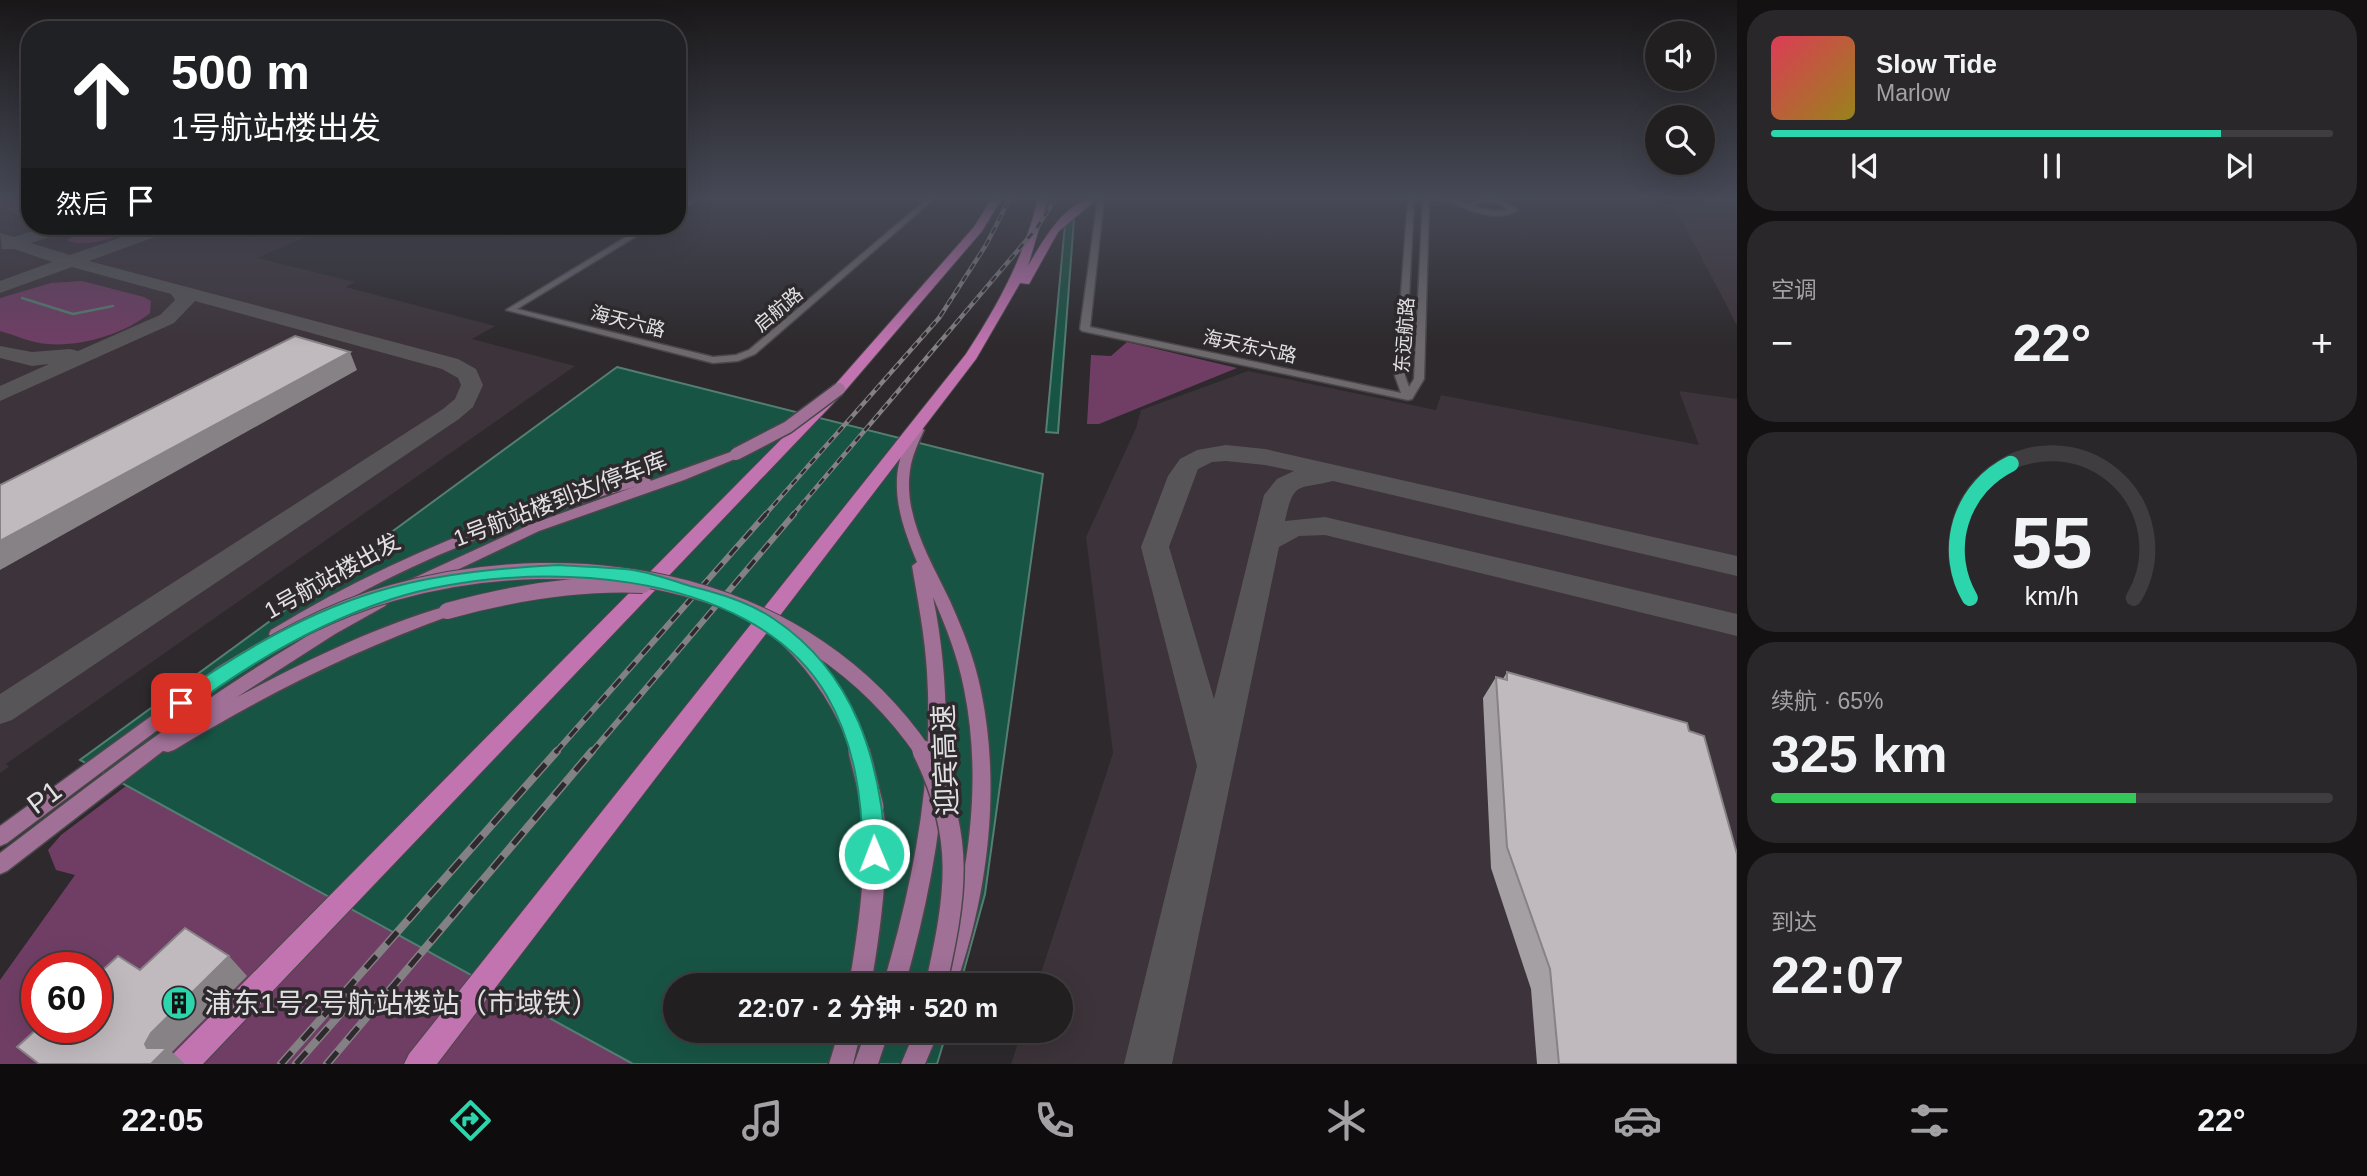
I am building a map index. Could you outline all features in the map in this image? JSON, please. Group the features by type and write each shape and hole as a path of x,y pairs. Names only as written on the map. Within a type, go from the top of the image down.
{"highway":[{"path":"925,293 954,248"},
{"path":"183,1064 839,389 963,248"},
{"path":"1008,299 1029,248"},
{"path":"419,1064 930,411 1008,299 1037,264 1044,248"}],"main road":[{"path":"736,454 788,427 839,389"},
{"name":"迎宾高速","path":"898,973 930,844 938,746 933,633 903,503 904,470 910,444 930,411"},
{"name":"1号航站楼出发","path":"0,837 280,632 333,599 439,547 539,509 736,454"},
{"name":"1号航站楼到达/停车库","path":"88,798 239,685 286,654 376,604 465,558 534,528 680,477 736,454"},
{"name":"迎宾高速","path":"913,540 948,615 967,668 979,738 979,805 975,854 963,925 949,973"},
{"path":"220,675 284,638 344,610 391,593 496,574 588,571 635,576 743,610 789,631 849,670 894,712 932,766 944,799 954,854 951,917 939,973"},
{"path":"88,798 162,749 267,688 322,659 418,621 476,603 534,591 620,584 686,590"},
{"path":"743,610 767,623 806,654 835,692 861,751 868,779 875,835 873,893 862,973"},
{"name":"P1","path":"0,865 88,798"},
{"path":"841,1064 847,1043"},
{"path":"866,1064 873,1043"},
{"path":"913,1064 922,1043"}],"street":[{"name":"海天六路","path":"613,248 510,310 713,360 738,358"},
{"name":"启航路","path":"738,358 752,352 874,248"},
{"name":"海天东六路","path":"1095,248 1085,329 1408,397"},
{"name":"东远航路","path":"1408,248 1400,376 1408,397"},
{"name":"东远航路","path":"1408,397 1419,379 1424,248"}],"shaded area":[{"path":"0,248 281,248 257,258 355,282 346,287 495,326 472,339 575,366 6,764 9,767 0,773"},
{"path":"1063,248 1072,248 1058,433 1046,432"},
{"path":"1696,248 1737,248 1737,326"},
{"path":"82,281 144,297 151,301 150,313 115,333 74,343 41,343 0,331 0,298 51,283"},
{"path":"1127,342 1237,368 1099,424 1087,424 1091,355 1111,356"},
{"path":"617,367 1043,474 985,894 963,973 663,973 663,1043 943,1043 937,1064 633,1064 80,760"},
{"path":"1248,371 1436,410 1441,395 1699,445 1679,391 1737,399 1737,1064 1011,1064 1018,1043 1073,1043 1073,973 1041,973 1113,753 1086,537 1136,428 1141,410"},
{"path":"126,786 333,899 213,1024 162,1064 0,1064 0,980 75,875 56,870 48,850 61,835"},
{"path":"350,909 475,977 406,1064 204,1064"},
{"path":"495,988 633,1064 437,1064"}],"building":[{"path":"295,336 350,352 0,541 0,485"},
{"path":"1507,672 1687,723 1689,731 1704,736 1737,854 1737,1064 1559,1064 1550,969 1507,847 1496,677 1507,680"},
{"path":"185,928 229,956 151,1033 145,1044 147,1048 167,1048 151,1064 39,1064 17,1047 21,1043 112,1043 112,961 118,956 140,970"}],"waterway":[{"path":"22,298 73,314 113,306"}],"taxiway":[{"path":"27,248 71,261"},
{"path":"71,261 108,248"},
{"path":"0,287 71,261"},
{"path":"0,711 451,414 465,402 472,385 468,374 450,364 71,261"},
{"path":"0,394 167,319 185,301 179,291"},
{"path":"0,352 32,359 70,355"},
{"path":"1215,765 1155,547 1181,476 1189,464 1206,455 1226,453 1265,457 1737,566"},
{"path":"1266,542 1277,495 1281,489 1298,479 1324,475"},
{"path":"1266,542 1293,528 1325,526 1737,625"},
{"path":"1148,1064 1266,542"}],"railway":[{"path":"764,516 939,318 984,248"},
{"path":"792,516 1020,248"},
{"path":"555,753 766,514"},
{"path":"591,753 794,514"},
{"path":"281,1064 557,751"},
{"path":"327,1064 592,751"},
{"path":"296,1064 356,996"}],"place":[{"name":"浦东1号2号航站楼站（市域铁）","path":"179,1003"}],"route":[{"path":"181,703 220,675 304,627 391,593 496,574 559,570 635,576 715,598 743,610 767,623 806,654 835,692 861,751 873,807 874,854"}]}
